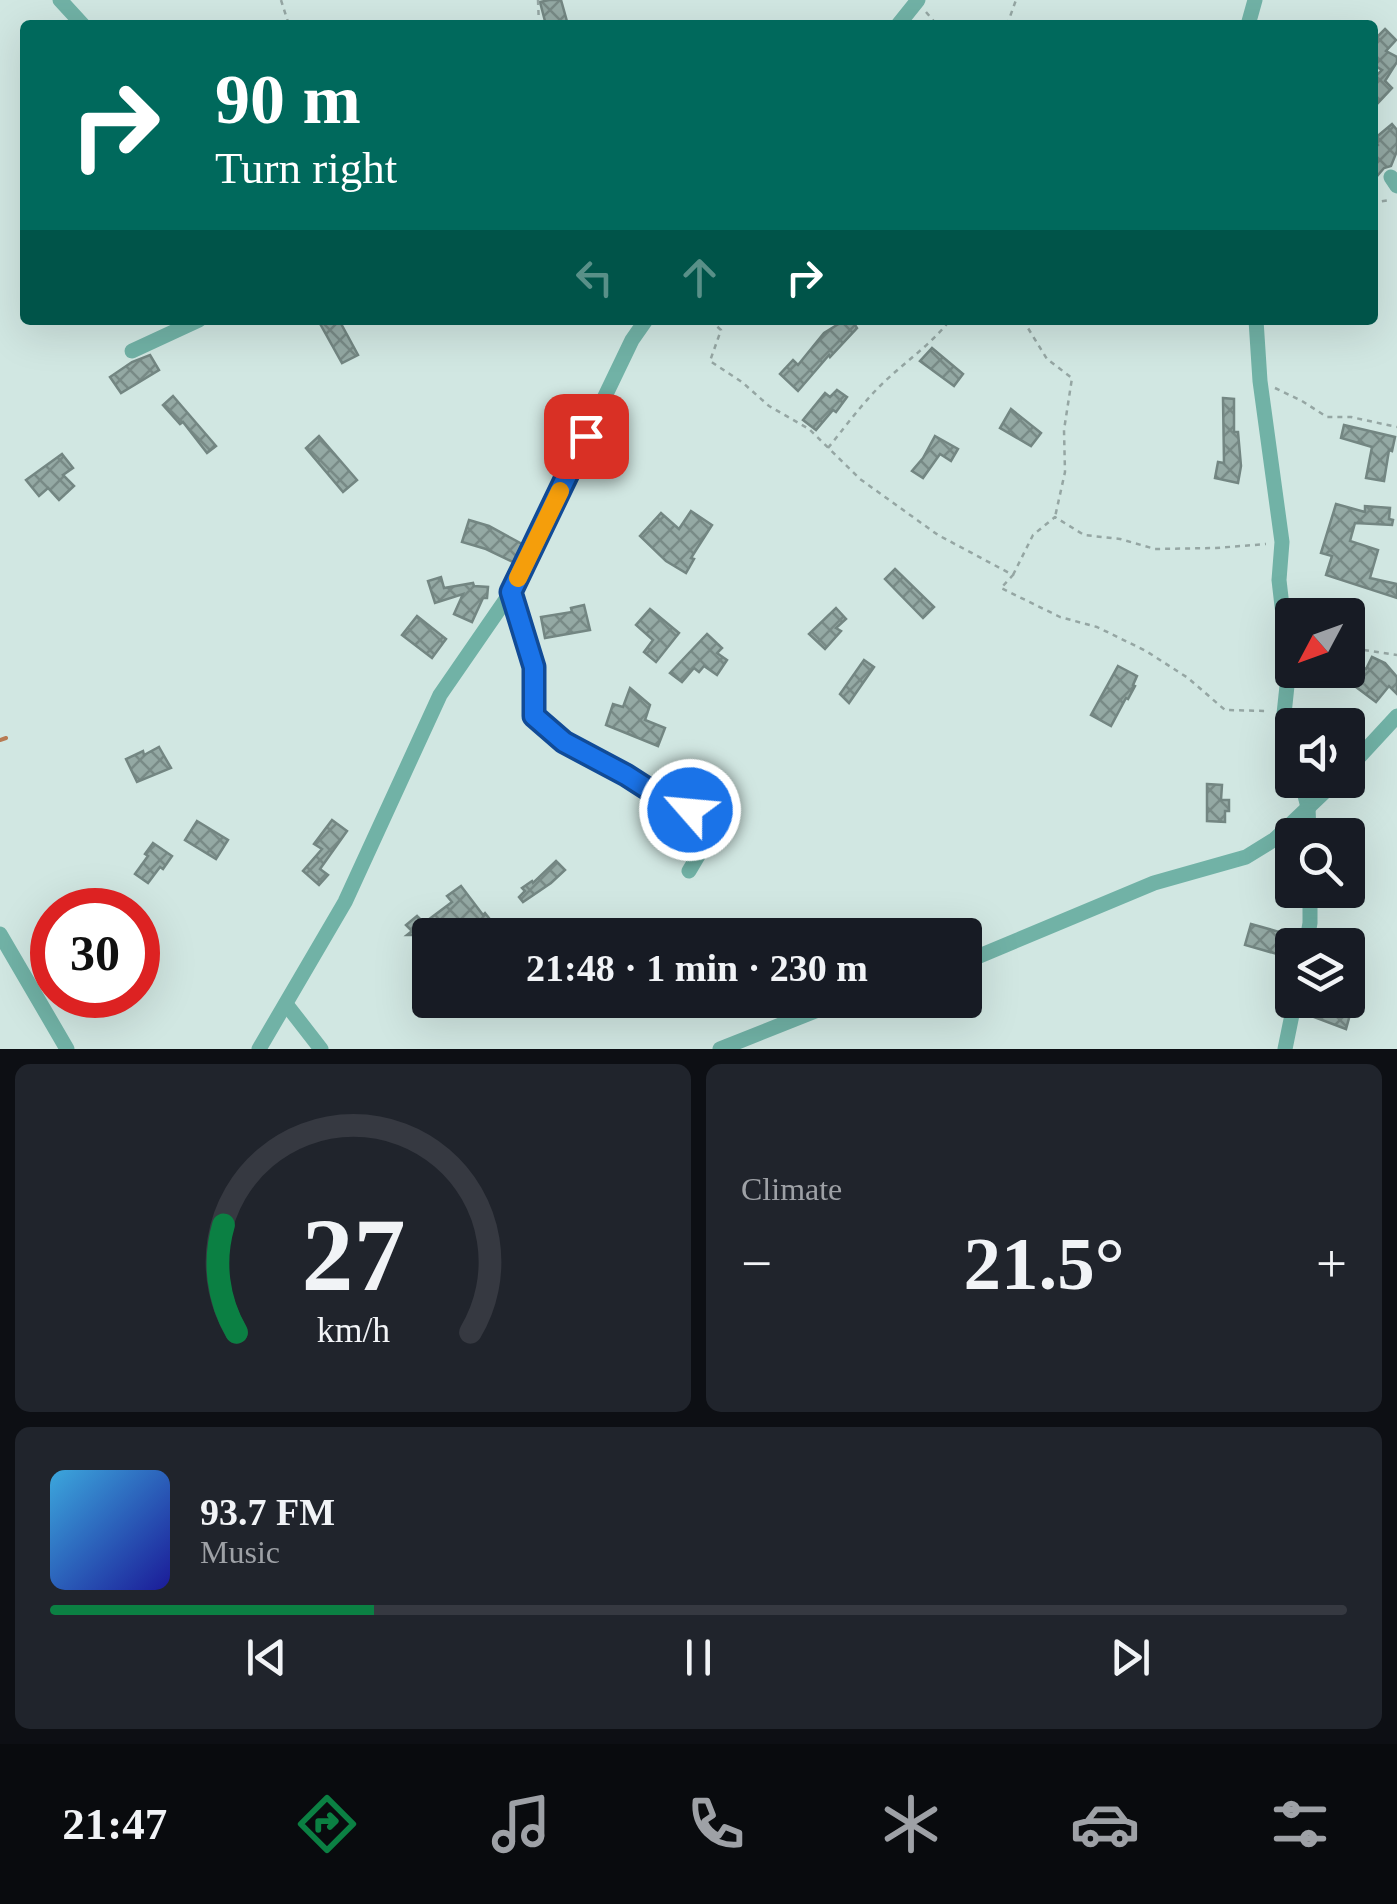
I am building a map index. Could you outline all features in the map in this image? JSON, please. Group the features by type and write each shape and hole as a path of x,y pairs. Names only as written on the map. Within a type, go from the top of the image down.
{"street":[{"path":"60,0 78,20"},
{"path":"902,20 918,0"},
{"path":"132,351 187,325"},
{"path":"259,1049 345,902 440,695 511,592 642,325"},
{"path":"1256,325 1282,542 1279,580 1289,668 1285,708"},
{"path":"511,592 534,667 534,716 564,742 690,810 698,818 706,837 689,872"},
{"path":"1365,751 1397,716"},
{"path":"1306,798 1308,818"},
{"path":"982,955 1154,883 1246,857 1275,839 1318,798"},
{"path":"0,934 67,1049"},
{"path":"286,1004 321,1049"},
{"path":"720,1049 746,1043 802,1018"},
{"path":"1285,1049 1291,1018"}],"path":[{"path":"716,325 721,330 710,362 742,382 769,406 809,429 860,479 938,535 1013,575"},
{"path":"828,448 878,388 934,341 946,325"},
{"path":"1026,325 1047,358 1072,378 1064,430 1065,472 1055,517 1033,535 1002,588 1060,618 1097,628 1146,652 1188,678 1225,710 1275,712"},
{"path":"1260,380 1327,417 1352,417 1397,428"},
{"path":"1055,517 1084,534 1155,549 1282,542"},
{"path":"1365,650 1397,655"}],"building":[{"path":"561,0 567,20 545,20 540,2"},
{"path":"1385,29 1396,40 1386,51 1397,57 1397,62 1385,81 1392,88 1378,103 1378,74 1382,70 1378,68 1378,36"},
{"path":"1392,124 1397,130 1397,151 1391,166 1378,175 1378,145 1378,136"},
{"path":"321,325 342,325 358,355 342,363"},
{"path":"837,325 857,328 798,391 780,374 793,360 798,365 824,333"},
{"path":"932,348 963,374 954,386 920,361"},
{"path":"150,355 159,370 121,393 110,377"},
{"path":"837,390 847,397 816,430 803,420 825,393 830,397"},
{"path":"173,396 216,446 207,453 183,422 180,424 163,405"},
{"path":"1223,398 1234,399 1234,432 1238,432 1241,466 1238,483 1215,478 1218,462 1224,463"},
{"path":"1011,409 1041,433 1031,446 1000,428"},
{"path":"1344,425 1395,437 1384,481 1366,478 1372,447 1341,438"},
{"path":"319,436 357,480 343,492 306,448"},
{"path":"935,436 958,449 951,461 940,454 923,478 912,471"},
{"path":"62,454 73,468 63,475 74,486 59,500 48,488 39,496 26,480"},
{"path":"1336,504 1365,512 1365,506 1390,508 1392,525 1355,523 1350,541 1378,550 1370,578 1397,584 1397,598 1326,575 1332,556 1321,553"},
{"path":"691,511 712,525 686,573 666,561 640,536 661,513 679,529"},
{"path":"469,520 522,544 513,562 462,542"},
{"path":"895,569 934,607 923,618 885,579"},
{"path":"441,577 444,588 473,583 488,587 487,598 483,598 472,622 454,614 463,594 435,603 428,581"},
{"path":"584,605 590,630 545,638 541,617 572,612 571,608"},
{"path":"836,608 846,619 836,628 841,631 825,649 809,634"},
{"path":"650,609 679,633 656,662 644,652 653,640 636,625"},
{"path":"417,616 446,639 432,658 402,635"},
{"path":"707,634 722,648 717,653 727,660 717,675 704,666 699,672 694,668 682,682 670,673"},
{"path":"1372,657 1385,663 1397,677 1397,694 1389,686 1376,702 1357,688 1365,688 1366,669"},
{"path":"864,660 874,667 849,703 840,694"},
{"path":"1118,666 1137,676 1111,726 1091,715"},
{"path":"630,688 650,705 645,720 665,728 658,746 606,725 613,704 623,707"},
{"path":"159,747 171,768 137,782 126,759"},
{"path":"1207,784 1222,785 1221,800 1229,800 1225,822 1207,821"},
{"path":"332,820 347,831 320,869 328,875 319,885 303,871 322,849 314,844"},
{"path":"197,821 228,840 216,859 185,840"},
{"path":"153,843 172,856 148,883 135,874"},
{"path":"556,861 565,870 523,902 519,897 525,891 522,888"},
{"path":"461,886 489,918 431,918 452,902 447,896"},
{"path":"1251,924 1275,931 1275,953 1245,945"},
{"path":"1317,1018 1349,1018 1346,1029"}],"waterway":[{"path":"0,740 6,738"}],"slow traffic":[{"path":"518,578 560,491"}],"route":[{"path":"586,436 511,592 534,667 534,716 564,742 690,810"}]}
